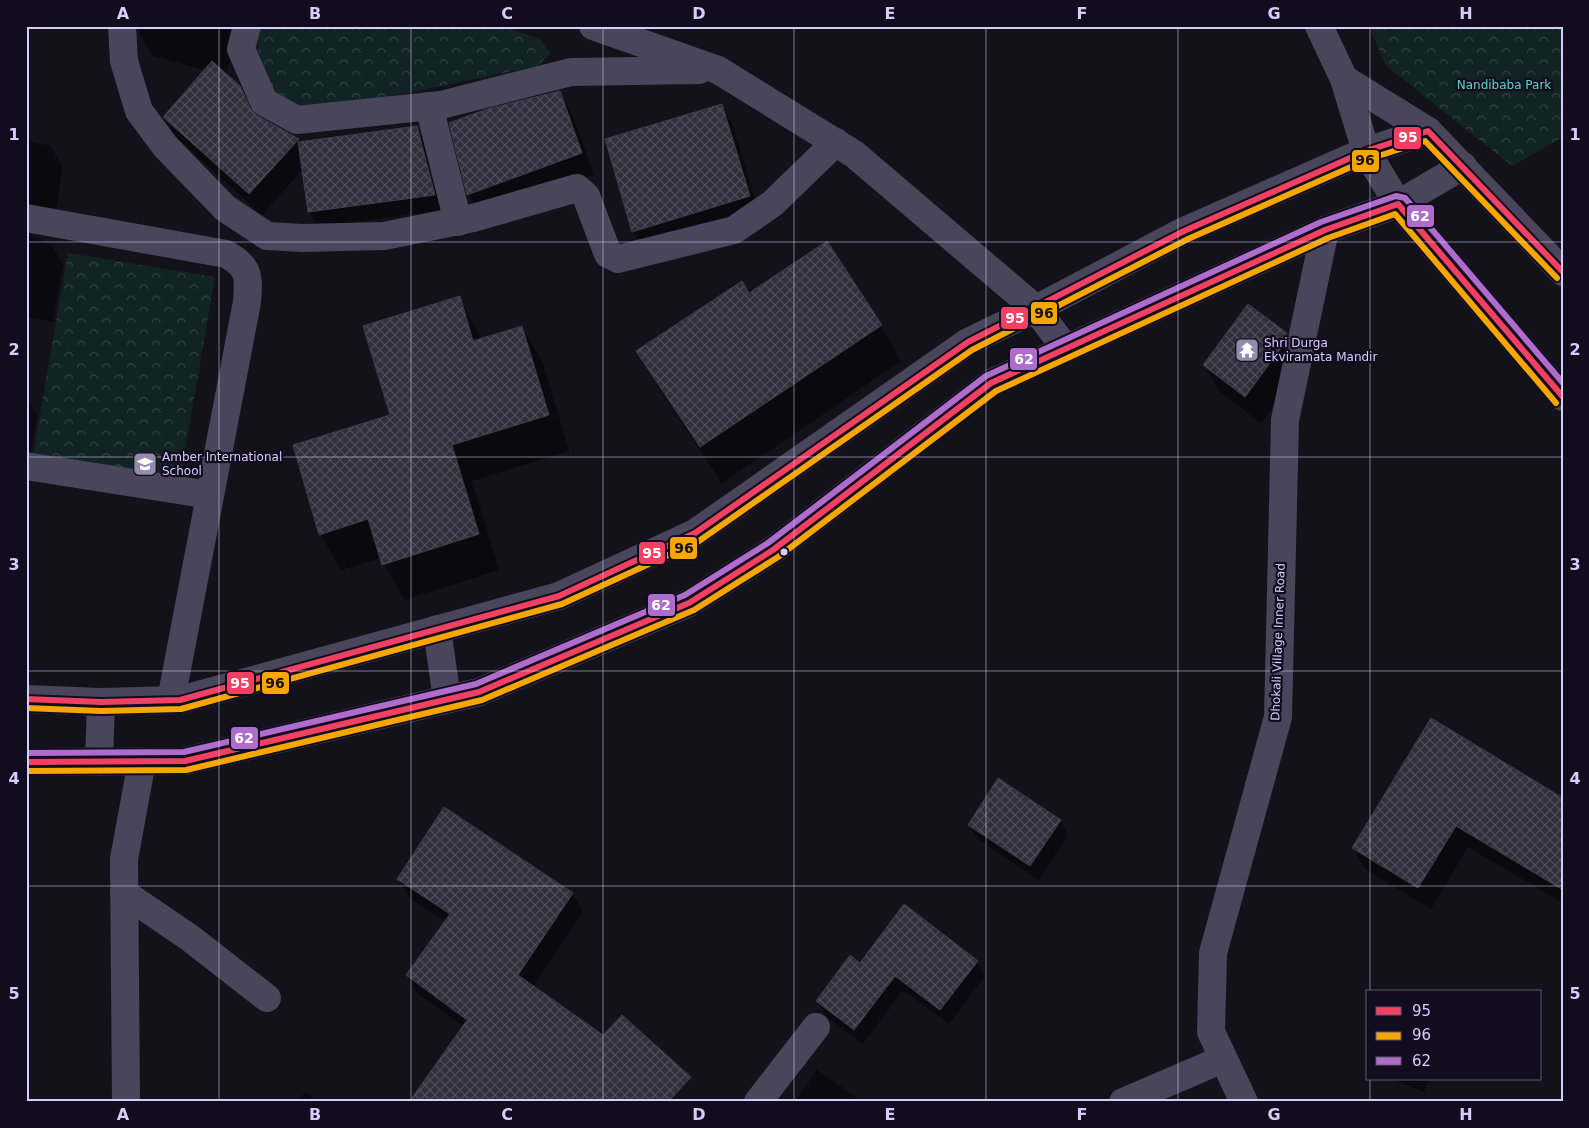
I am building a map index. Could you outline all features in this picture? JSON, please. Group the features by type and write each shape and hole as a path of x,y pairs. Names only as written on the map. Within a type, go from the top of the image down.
{"street":[{"path":"122,26 124,61 139,111 166,146 225,208 266,236 302,238 384,236 458,222 577,188 586,196 608,254 618,259 734,230 772,204 836,142"},
{"path":"247,26 241,49 264,102 297,120 429,106 571,72 718,70"},
{"path":"593,26 627,32 718,70 854,154 1036,310 1066,349"},
{"path":"1319,26 1344,79 1366,150 1398,204 1563,397"},
{"path":"1344,79 1428,131 1563,272"},
{"path":"429,106 458,222"},
{"path":"26,699 101,702 180,700 559,596 696,533 968,342 1036,310 1184,231 1366,150 1428,131"},
{"path":"26,762 185,761 479,692 689,603 772,550 991,384 1325,230 1398,204 1463,166"},
{"path":"26,218 226,254 240,262 249,278 247,302 171,700"},
{"name":"Dhokali Village Inner Road","path":"1244,1102 1211,1032 1213,953 1278,717 1285,420 1325,230"},
{"path":"26,466 210,495"},
{"path":"437,629 447,700"},
{"path":"99,762 101,702"},
{"path":"126,1102 124,859 142,761"},
{"path":"124,893 190,938 267,998"},
{"path":"758,1102 816,1027"},
{"path":"1124,1102 1223,1059"}],"green space":[{"path":"261,26 504,26 539,39 551,53 538,66 305,114 281,102 257,73 259,30"},
{"name":"Nandibaba Park","path":"1369,26 1563,26 1563,137 1512,166 1385,65"},
{"path":"68,253 215,277 179,485 32,460"}],"building":[{"path":"212,61 240,86 250,108 256,115 299,139 249,194 163,117"},
{"path":"560,91 582,153 467,195 449,123 487,109"},
{"path":"722,104 750,196 632,232 605,139"},
{"path":"417,126 435,195 308,212 298,142"},
{"path":"827,241 882,325 700,447 636,351 742,281 749,293"},
{"path":"460,296 473,341 522,326 549,415 452,445 479,534 382,565 368,519 319,535 293,445 390,415 363,326"},
{"name":"Shri Durga Ekviramata Mandir","path":"1248,304 1287,333 1285,343 1245,397 1203,365"},
{"path":"1431,718 1563,798 1563,890 1456,826 1418,888 1352,848"},
{"path":"998,778 1061,820 1030,866 968,825"},
{"path":"444,807 573,893 518,975 603,1035 622,1015 691,1077 668,1102 409,1102 467,1020 406,975 450,914 397,879"},
{"path":"904,904 978,961 940,1010 895,976 854,1030 816,1001 850,955 860,963"}],"transit line":[{"name":"95","path":"26,699 101,702 180,700 559,596 695,533 968,342 1184,231 1366,151 1428,131 1563,272"},
{"name":"96","path":"26,708 101,711 181,709 562,604 699,541 972,350 1188,239 1369,159 1425,141 1557,278"},
{"name":"62","path":"26,753 184,752 476,684 685,595 768,543 986,376 1321,222 1396,196 1405,198 1563,383"},
{"name":"95","path":"26,762 185,761 479,692 689,603 773,550 991,383 1325,230 1398,204 1563,397"},
{"name":"96","path":"26,771 186,770 482,700 694,610 778,557 996,391 1328,238 1395,214 1556,403"}],"place":[{"name":"Shri Durga Ekviramata Mandir","path":"1247,350"},
{"name":"Amber International School","path":"145,464"}]}
